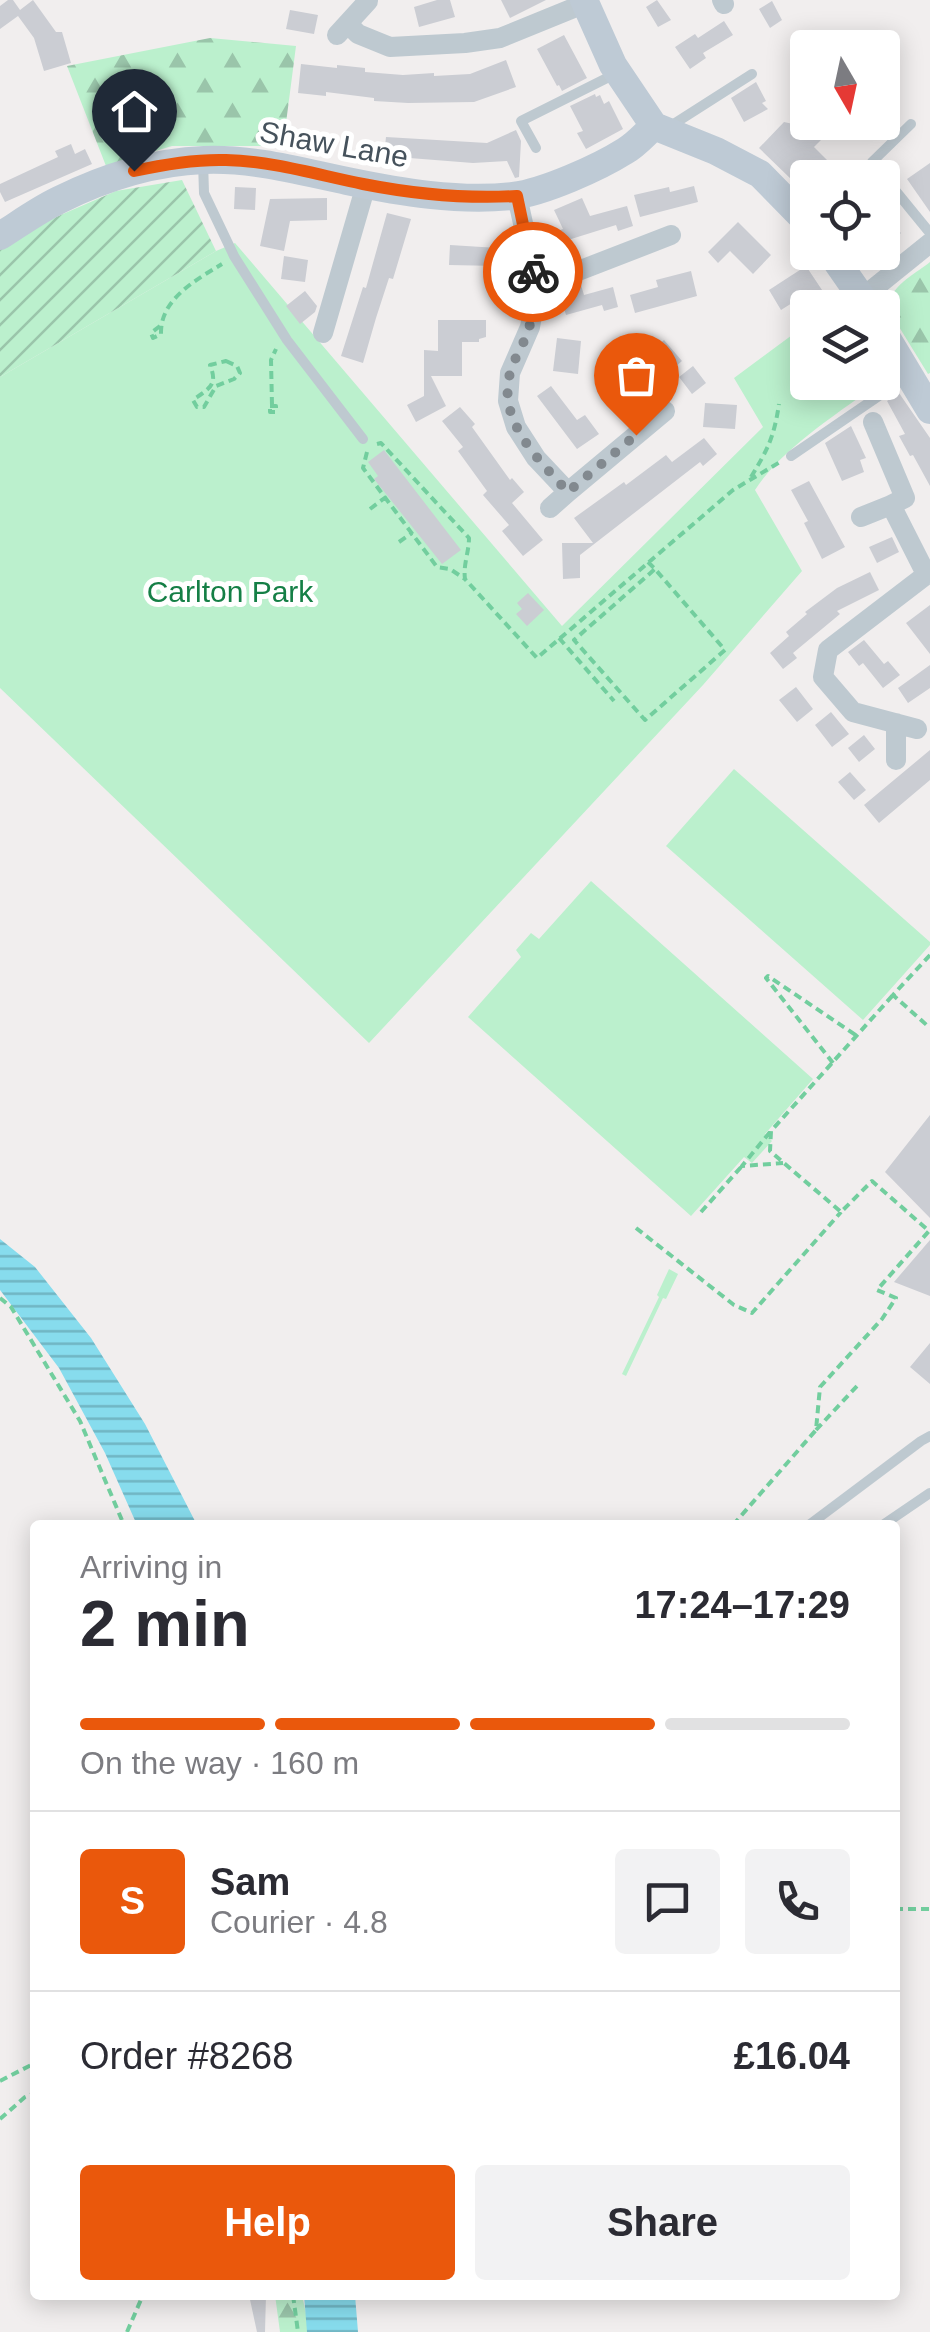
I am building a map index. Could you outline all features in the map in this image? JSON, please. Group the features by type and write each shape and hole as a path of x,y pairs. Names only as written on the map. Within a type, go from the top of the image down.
{"street":[{"path":"368,1 342,30 390,47 465,44 500,38 585,1 618,72 659,128 760,174 790,205"},
{"name":"Shaw Lane","path":"0,236 57,201 98,183 176,162 262,163 366,185 477,198 517,196 587,170 628,150 659,128"},
{"path":"322,333 366,185"},
{"path":"517,196 536,287 530,327 510,373 508,400 516,427 536,458 568,492"},
{"path":"536,287 671,235"},
{"path":"879,290 930,243"},
{"path":"900,360 930,410"},
{"path":"550,508 665,411"},
{"path":"860,517 905,498 873,422"},
{"path":"892,505 928,573 828,650 823,678 853,712 918,730"},
{"path":"896,724 896,760"}],"lane":[{"path":"536,148 521,121 618,72"},
{"path":"659,128 752,74"},
{"path":"911,124 872,162 930,233"},
{"path":"203,160 204,192 234,256 287,340 363,439"},
{"path":"790,456 909,375"},
{"path":"816,1520 930,1436"},
{"path":"890,1520 930,1493"}],"path":[{"path":"160,326 183,289 234,256"},
{"path":"272,405 272,360 277,347 287,340"},
{"path":"226,360 239,368 238,376 216,386 204,407 198,407 193,400 210,386 215,374 210,367 213,363 226,360"},
{"path":"749,480 772,440 779,404"},
{"path":"464,579 469,538 381,443 368,448 363,468 437,566 464,579 537,658 733,490 790,456"},
{"path":"370,510 386,498"},
{"path":"399,542 412,533"},
{"path":"648,562 726,650 645,720 574,640 655,570"},
{"path":"559,638 614,701"},
{"path":"701,1212 930,955"},
{"path":"833,1063 766,978 857,1036"},
{"path":"893,996 930,1028"},
{"path":"771,1131 770,1151 841,1212"},
{"path":"742,1166 783,1163"},
{"path":"636,1228 734,1306 752,1313 872,1181 929,1232 877,1290 896,1298"},
{"path":"816,1430 820,1387 882,1319 901,1290"},
{"path":"0,1298 11,1306 80,1421 122,1520"},
{"path":"737,1520 858,1385"},
{"path":"900,1909 930,1909"},
{"path":"0,2081 30,2066"},
{"path":"0,2119 30,2096"},
{"path":"128,2332 142,2300"},
{"path":"294,2300 298,2332"}],"green space":[{"path":"210,38 296,46 283,146 172,146 106,166 67,66"},
{"path":"182,180 216,251 0,377 0,244 116,191"},
{"name":"Carlton Park","path":"235,243 562,626 763,427 734,378 790,337 790,400 855,400 795,446 755,490 802,571 703,685 369,1043 0,688 0,377"},
{"path":"930,262 928,374 900,328 900,290 896,290"},
{"path":"734,769 930,942 863,1020 666,846"},
{"path":"591,881 813,1079 765,1134 772,1141 752,1163 744,1157 691,1216 468,1017 521,957 516,950 531,933 539,939"},
{"path":"669,1269 678,1274 626,1376 622,1374"},
{"path":"276,2300 303,2300 310,2332 280,2332"}],"water":[{"path":"0,1239 35,1267 91,1338 145,1424 194,1520 135,1520 105,1453 59,1368 0,1290"},
{"path":"304,2300 355,2300 358,2332 307,2332"}],"building":[{"path":"13,0 20,10 33,0 56,32 62,32 71,63 44,71 34,38 18,16 0,29 0,6"},
{"path":"450,0 455,17 419,27 414,7"},
{"path":"501,0 546,0 510,18"},
{"path":"657,0 671,20 658,27 646,7"},
{"path":"772,1 782,20 770,28 759,9"},
{"path":"290,10 318,15 314,34 286,29"},
{"path":"724,21 733,35 703,53 706,58 690,69 675,47"},
{"path":"564,35 587,78 562,91 537,49"},
{"path":"506,60 516,87 474,102 408,103 326,92 326,96 298,93 301,64 434,76 470,74"},
{"path":"756,82 766,101 762,103 768,109 744,122 731,98"},
{"path":"600,95 604,104 609,101 623,129 586,149 577,133 583,131 570,106"},
{"path":"784,122 790,123 790,140 821,140 814,147 827,160 790,160 790,178 759,148"},
{"path":"516,130 521,141 519,177 515,178 507,161 473,163 384,156 386,137 487,143"},
{"path":"71,144 75,154 85,149 92,164 5,202 0,184 58,157 55,151"},
{"path":"930,163 930,212 907,179"},
{"path":"694,186 698,202 640,217 634,195"},
{"path":"235,187 256,188 255,210 234,209"},
{"path":"327,198 327,220 290,221 284,251 260,246 270,199"},
{"path":"582,198 590,216 627,206 633,226 618,231 616,225 568,240 566,237 573,258 555,265 546,235 563,229 554,210"},
{"path":"387,213 411,219 363,363 341,356"},
{"path":"738,222 771,255 753,274 730,251 718,263 708,252"},
{"path":"450,245 515,249 514,273 498,272 498,266 449,265"},
{"path":"284,256 308,260 305,282 281,279"},
{"path":"800,270 809,270 822,290 790,290 790,304 781,310 769,290"},
{"path":"691,271 697,296 635,313 630,295 658,287 656,280"},
{"path":"581,285 584,295 613,287 618,307 604,311 602,305 566,315 563,292"},
{"path":"305,291 317,306 300,324 286,306"},
{"path":"438,320 486,320 486,337 479,342 462,342 462,376 431,376 446,406 416,422 407,405 424,396 424,350 438,351"},
{"path":"557,338 581,341 578,374 553,371"},
{"path":"664,340 682,361 632,407 618,391 645,369 643,366 655,356 651,351"},
{"path":"693,366 706,383 692,394 679,377"},
{"path":"551,386 577,420 585,415 599,434 577,449 537,396"},
{"path":"900,394 930,438 930,486 899,436 905,434 887,401 900,400"},
{"path":"705,403 737,405 735,429 703,427"},
{"path":"460,407 510,480 524,492 512,503 543,540 523,556 502,531 509,525 483,495 487,491 458,451 463,447 442,421"},
{"path":"851,426 866,458 860,460 864,472 842,481 825,443"},
{"path":"704,438 717,454 703,466 700,462 580,555 580,578 563,579 562,543 593,543 574,518 666,455 672,462"},
{"path":"384,450 461,550 442,564 374,479 378,476 368,462"},
{"path":"809,481 845,547 822,559 791,490"},
{"path":"892,537 899,552 877,563 869,547"},
{"path":"870,572 879,590 837,611 840,614 793,653 797,658 783,669 770,653 789,636 786,632 837,588"},
{"path":"528,593 544,610 527,626 516,614 522,609 517,603"},
{"path":"930,605 930,654 906,623"},
{"path":"864,640 884,664 888,661 900,675 883,688 863,663 859,666 848,652"},
{"path":"930,665 930,688 908,703 898,688"},
{"path":"796,687 813,709 797,722 779,700"},
{"path":"831,712 849,734 832,747 815,725"},
{"path":"864,735 875,749 859,762 848,748"},
{"path":"930,750 930,780 879,823 864,805"},
{"path":"850,772 866,790 854,800 838,782"},
{"path":"930,1115 930,1218 885,1172"},
{"path":"930,1240 930,1296 894,1282"},
{"path":"930,1343 930,1384 910,1367"},
{"path":"250,2300 266,2300 265,2332 257,2332"}],"way so far":[{"path":"533,272 536,287 530,327 510,373 508,400 516,427 536,458 568,492 636,435"}],"route":[{"path":"134,171 176,162 229,160 423,193 477,198 517,196 533,272"}]}
